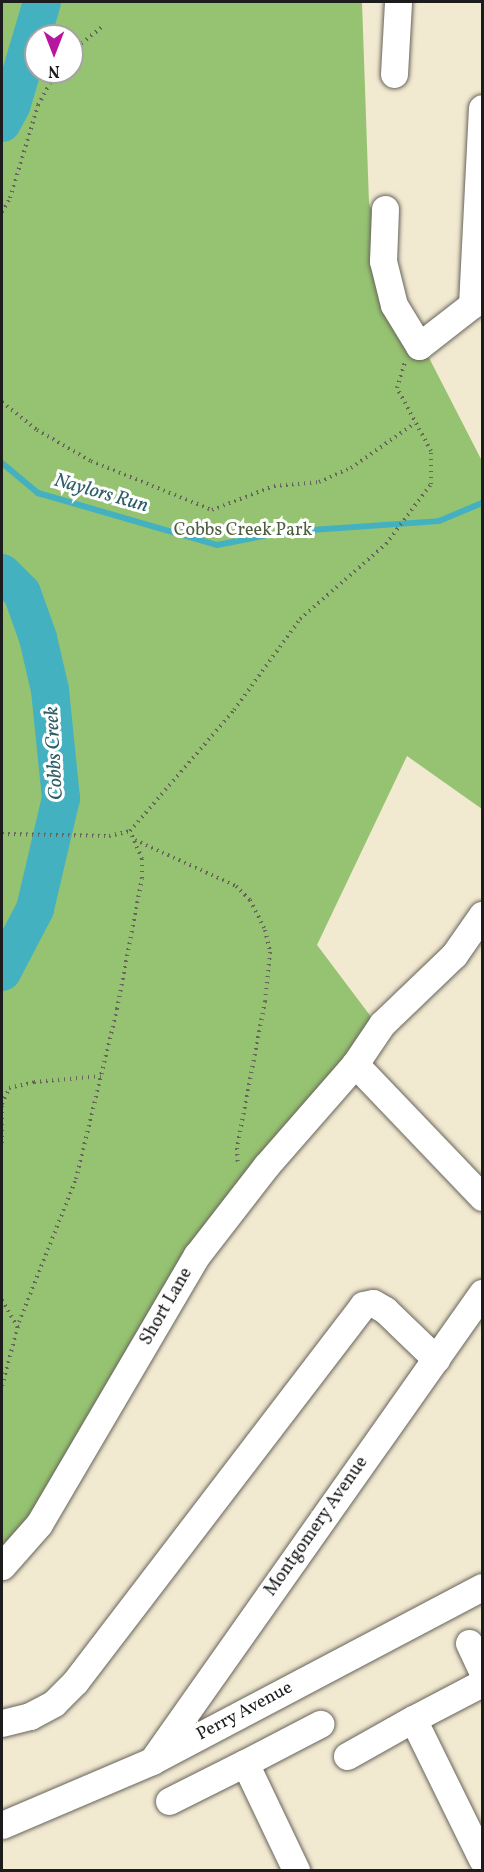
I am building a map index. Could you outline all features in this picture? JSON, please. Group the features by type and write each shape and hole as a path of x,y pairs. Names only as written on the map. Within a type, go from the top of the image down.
{"street":[{"path":"394,74 398,2"},
{"path":"385,209 383,261 394,305 419,346 477,301 483,108"},
{"name":"Short Lane","path":"2,1566 39,1524 197,1255 245,1193 356,1064 382,1024 454,955 483,915"},
{"path":"356,1064 483,1197"},
{"name":"Montgomery Avenue","path":"152,1761 483,1293"},
{"path":"2,1723 30,1716 54,1703 75,1682 363,1305 373,1303 385,1310 436,1359"},
{"name":"Perry Avenue","path":"2,1825 152,1761 483,1587"},
{"path":"469,1643 483,1671"},
{"path":"347,1756 483,1683"},
{"path":"413,1719 483,1859"},
{"path":"169,1801 320,1724"},
{"path":"245,1763 296,1870"}],"path":[{"path":"84,41 103,26"},
{"path":"2,212 10,198 38,105 49,84"},
{"path":"2,834 109,836 130,831 234,710 300,619 386,544 431,484 431,450 397,388 401,367 419,346"},
{"path":"2,402 37,430 91,461 212,510 274,486 319,482 351,468 415,423"},
{"path":"2,1386 18,1328 76,1179 101,1076 142,878 142,859 130,831"},
{"path":"134,840 236,886 250,900 264,930 270,952 264,1002 237,1148 245,1193"},
{"path":"2,1143 2,1104 9,1088 34,1082 101,1076"},
{"path":"2,1300 18,1328"}],"green space":[{"name":"Cobbs Creek Park","path":"2,2 362,2 369,203 425,350 482,461 482,809 407,756 317,945 381,1030 165,1308 2,1562"}],"waterway":[{"name":"Cobbs Creek","path":"2,123 12,104 42,2"},
{"name":"Naylors Run","path":"2,463 38,493 217,545 283,532 439,521 482,503"},
{"name":"Cobbs Creek","path":"2,573 22,593 38,638 50,690 61,798 35,909 2,972"}]}
